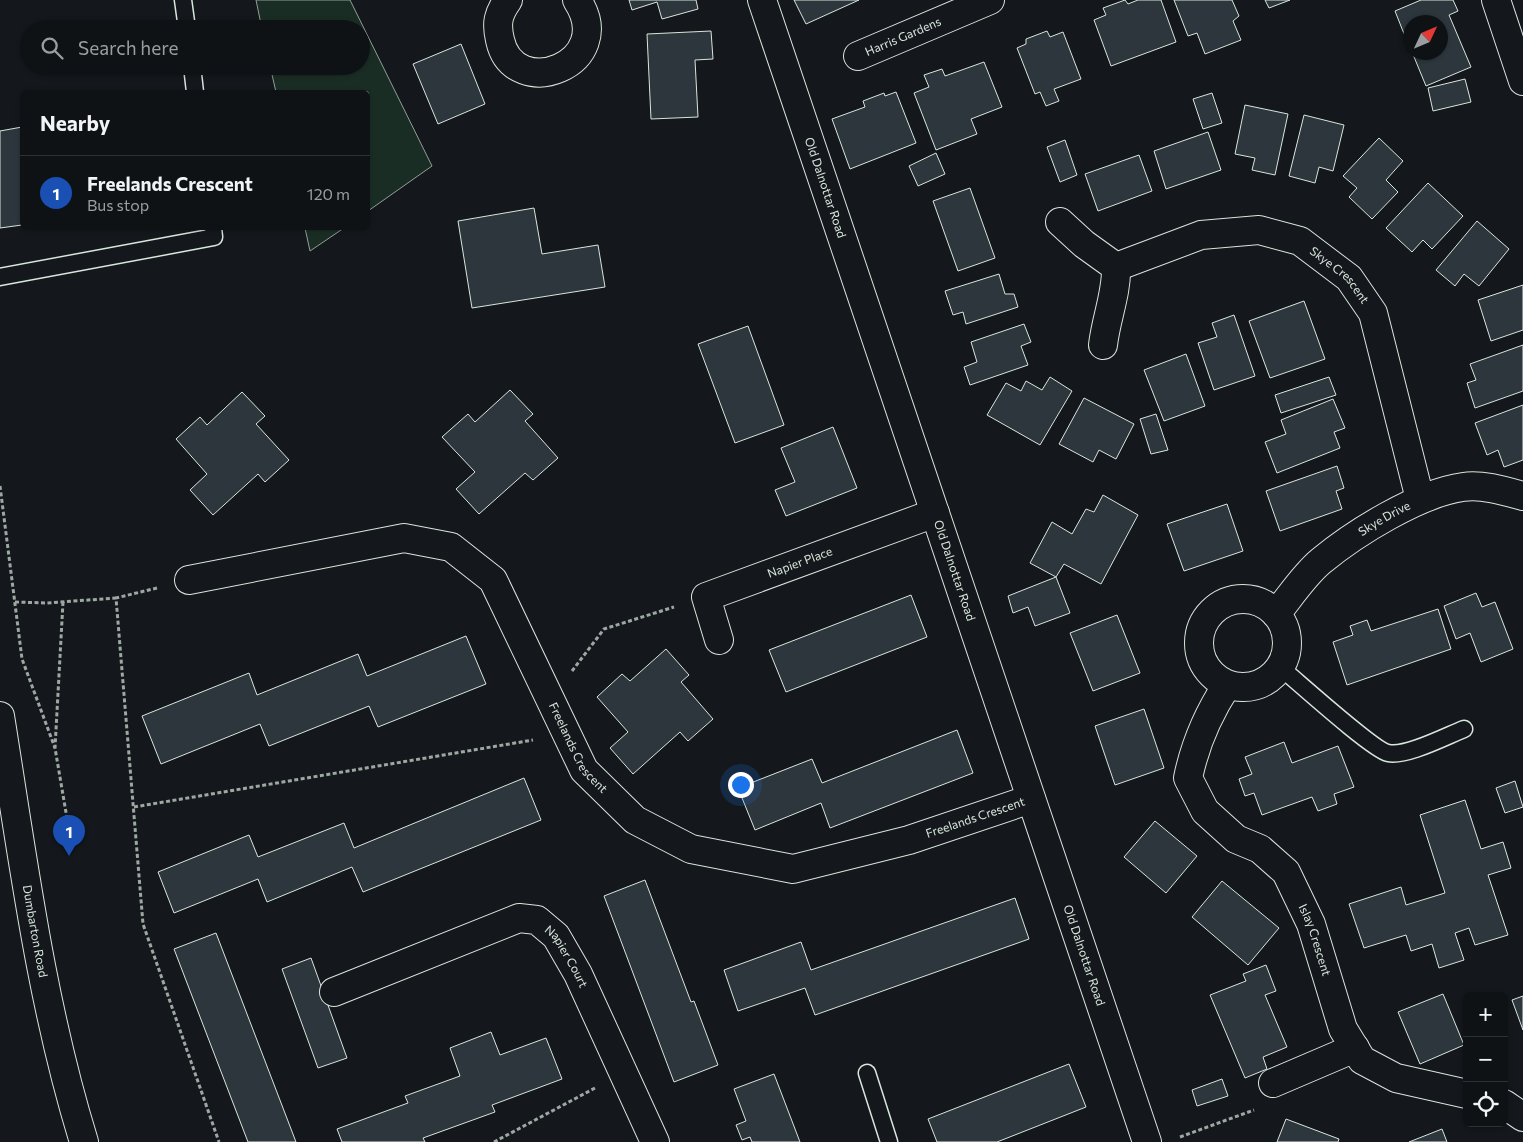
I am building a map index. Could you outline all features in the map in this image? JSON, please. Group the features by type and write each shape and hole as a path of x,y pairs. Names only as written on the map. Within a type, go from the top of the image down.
{"street":[{"path":"508,0 499,13 496,26 502,49 515,65 534,73 556,71 569,64 583,46 587,32 584,13 577,0"},
{"name":"Old Dalnottar Road","path":"762,0 1147,1142"},
{"name":"Harris Gardens","path":"858,56 944,8 990,0"},
{"path":"1496,0 1523,81"},
{"path":"1060,222 1084,244 1116,267 1117,282 1103,344"},
{"name":"Skye Crescent","path":"1116,267 1201,235 1259,230 1300,241 1349,278 1373,313 1420,500"},
{"name":"Skye Drive","path":"1276,614 1319,562 1358,534 1420,500 1463,486 1498,489 1523,496"},
{"name":"Napier Place","path":"706,597 935,513"},
{"name":"Freelands Crescent","path":"189,580 404,538 451,547 493,580 584,770 635,820 691,849 793,869 909,840 1031,798"},
{"path":"706,597 719,640"},
{"path":"1243,599 1264,604 1276,614 1285,630 1287,650 1280,667 1264,682 1254,686 1227,685 1209,673 1198,646 1202,626 1213,610 1230,601 1243,599"},
{"name":"Islay Crescent","path":"1227,685 1210,710 1194,752 1188,778 1205,811 1236,839 1260,849 1286,872 1311,924 1343,1029 1362,1060 1396,1078 1463,1093"},
{"name":"Dumbarton Road","path":"0,716 42,976 64,1076 84,1142"},
{"name":"Napier Court","path":"334,992 518,918 538,920 556,936 565,951 656,1142"},
{"path":"1273,1083 1355,1048"},
{"path":"1508,1107 1523,1117"}],"lane":[{"path":"183,0 186,20"},
{"path":"193,75 195,90"},
{"path":"0,277 214,237 213,230"},
{"path":"1280,667 1367,739 1387,753 1405,752 1464,729"},
{"path":"867,1073 889,1142"}],"path":[{"path":"0,486 22,659 56,748"},
{"path":"15,602 63,602 116,598 189,580"},
{"path":"548,695 580,663 604,629 706,597"},
{"path":"116,598 143,924 219,1142"},
{"path":"63,602 56,748 70,836"},
{"path":"134,807 567,735"},
{"path":"494,1142 623,1072"},
{"path":"1176,1139 1273,1103 1273,1083"}],"green space":[{"path":"256,0 350,0 360,20 260,20"},
{"path":"370,40 432,166 370,210 370,90 276,90 272,75 370,75"},
{"path":"305,230 341,230 310,251"}],"building":[{"path":"629,0 696,0 698,9 662,19 657,2 632,10"},
{"path":"794,0 859,0 806,24"},
{"path":"1125,0 1128,4 1138,0 1161,0 1176,42 1111,66 1094,20 1106,15 1103,8"},
{"path":"1174,0 1232,0 1239,16 1233,21 1241,40 1205,54 1197,33 1188,36"},
{"path":"1265,0 1290,0 1269,8"},
{"path":"1421,0 1453,0 1458,11 1449,15 1471,67 1426,86 1415,60 1448,60 1448,15 1403,15 1403,31 1395,11"},
{"path":"711,31 713,59 695,60 698,117 651,119 647,34"},
{"path":"1047,31 1050,37 1063,32 1081,79 1054,89 1059,101 1046,106 1040,92 1035,94 1017,48 1026,44 1026,39"},
{"path":"461,44 485,104 438,124 413,64"},
{"path":"984,62 1002,107 971,119 977,134 936,150 914,93 929,87 924,75 942,69 945,76"},
{"path":"1465,79 1471,102 1433,111 1428,88"},
{"path":"896,92 916,143 850,169 832,119 865,107 863,101 884,93 885,96"},
{"path":"1212,93 1222,123 1203,129 1193,99"},
{"path":"1245,105 1288,114 1275,175 1252,170 1255,158 1235,154"},
{"path":"1304,115 1344,125 1333,171 1319,167 1315,183 1289,176"},
{"path":"20,127 20,225 0,228 0,131"},
{"path":"1208,132 1221,170 1166,189 1154,151"},
{"path":"1379,138 1403,161 1386,180 1398,192 1372,219 1349,197 1357,188 1343,176"},
{"path":"1065,140 1077,175 1060,182 1047,147"},
{"path":"936,153 945,174 918,186 909,166"},
{"path":"1139,155 1152,191 1098,211 1085,174"},
{"path":"1428,183 1463,216 1432,249 1423,240 1412,252 1386,228"},
{"path":"970,188 995,258 958,271 933,201"},
{"path":"534,208 542,254 598,245 605,287 472,308 458,221"},
{"path":"1477,221 1509,249 1479,286 1464,274 1455,286 1436,270"},
{"path":"999,274 1005,294 1014,294 1018,307 966,324 963,312 953,315 945,291"},
{"path":"1523,285 1523,330 1491,341 1478,300"},
{"path":"1304,301 1325,359 1270,378 1249,321"},
{"path":"1234,315 1255,376 1214,390 1198,343 1217,337 1212,323"},
{"path":"1024,324 1031,342 1021,346 1028,365 970,385 964,367 977,362 971,342"},
{"path":"748,326 784,425 735,443 698,344"},
{"path":"1523,345 1523,391 1475,408 1467,383 1476,380 1470,364"},
{"path":"1186,354 1205,406 1164,421 1144,370"},
{"path":"1050,377 1072,391 1040,445 987,415 1006,383 1021,391 1026,381 1042,390"},
{"path":"1329,377 1336,395 1281,413 1275,395"},
{"path":"510,390 533,414 525,421 558,458 533,480 525,473 479,514 456,489 475,472 442,437 468,414 475,422"},
{"path":"242,392 265,416 256,424 289,460 265,482 258,474 213,515 190,490 207,474 176,439 200,417 207,425"},
{"path":"1084,398 1134,424 1116,459 1099,450 1093,462 1059,444"},
{"path":"1333,399 1345,428 1334,432 1340,448 1277,473 1265,442 1286,434 1281,420"},
{"path":"1523,405 1523,460 1504,467 1498,450 1487,455 1475,423"},
{"path":"1156,414 1168,450 1151,454 1140,419"},
{"path":"833,427 857,488 786,516 775,490 795,482 781,448"},
{"path":"1337,466 1344,488 1336,491 1342,509 1280,531 1266,491"},
{"path":"1103,495 1138,515 1101,584 1064,564 1056,577 1030,563 1052,522 1072,534 1086,509 1094,512"},
{"path":"1227,504 1243,551 1184,571 1167,524"},
{"path":"1056,577 1070,613 1035,626 1028,607 1013,613 1008,596"},
{"path":"1476,593 1482,607 1495,602 1513,649 1481,662 1470,633 1456,639 1444,606"},
{"path":"911,595 927,637 786,692 769,650"},
{"path":"1438,609 1451,649 1347,685 1333,642 1353,635 1350,626 1367,620 1371,631"},
{"path":"1117,615 1140,673 1093,691 1070,633"},
{"path":"466,636 486,684 378,727 369,706 269,746 260,724 161,764 142,716 249,673 257,695 358,654 367,676"},
{"path":"666,649 689,675 681,682 713,719 688,741 680,732 633,774 610,748 628,732 597,697 622,674 630,681"},
{"path":"1144,709 1164,768 1115,785 1095,726"},
{"path":"957,730 973,773 830,828 821,803 755,830 738,788 812,759 822,783"},
{"path":"1284,742 1292,763 1338,746 1354,787 1334,794 1337,804 1318,811 1312,797 1262,815 1254,793 1245,796 1239,779 1252,774 1245,757"},
{"path":"524,778 541,820 363,892 352,867 267,902 258,879 174,913 158,872 249,835 258,857 344,823 354,848"},
{"path":"1515,781 1523,807 1505,813 1496,788"},
{"path":"1465,800 1481,849 1503,842 1511,868 1488,875 1508,935 1475,945 1469,928 1455,933 1464,960 1439,968 1432,944 1411,951 1406,935 1364,948 1349,904 1401,887 1406,905 1445,893 1420,815"},
{"path":"1155,821 1197,856 1166,893 1124,857"},
{"path":"645,880 691,1002 694,1001 718,1065 674,1082 604,896"},
{"path":"1222,881 1279,928 1248,965 1192,917"},
{"path":"1015,898 1029,939 815,1015 805,988 738,1011 724,970 801,942 811,970"},
{"path":"216,933 296,1142 248,1142 174,949"},
{"path":"311,958 347,1058 318,1068 282,969"},
{"path":"1266,965 1276,991 1265,995 1287,1047 1263,1057 1267,1069 1245,1078 1210,995 1246,981 1243,974"},
{"path":"1443,994 1463,1045 1420,1064 1398,1012"},
{"path":"1523,996 1523,1030 1512,1000"},
{"path":"491,1032 500,1055 546,1038 562,1079 492,1105 495,1112 423,1138 425,1142 342,1142 337,1129 408,1103 405,1096 460,1076 450,1048"},
{"path":"1069,1064 1086,1107 997,1142 937,1142 928,1119"},
{"path":"774,1074 800,1142 752,1142 750,1137 742,1140 736,1125 746,1121 734,1089"},
{"path":"1222,1079 1228,1096 1197,1106 1192,1090"},
{"path":"1286,1119 1339,1139 1338,1142 1277,1142"},
{"path":"1442,1129 1447,1142 1409,1142"}],"place":[{"name":"Freelands Crescent","path":"69,856"}]}
